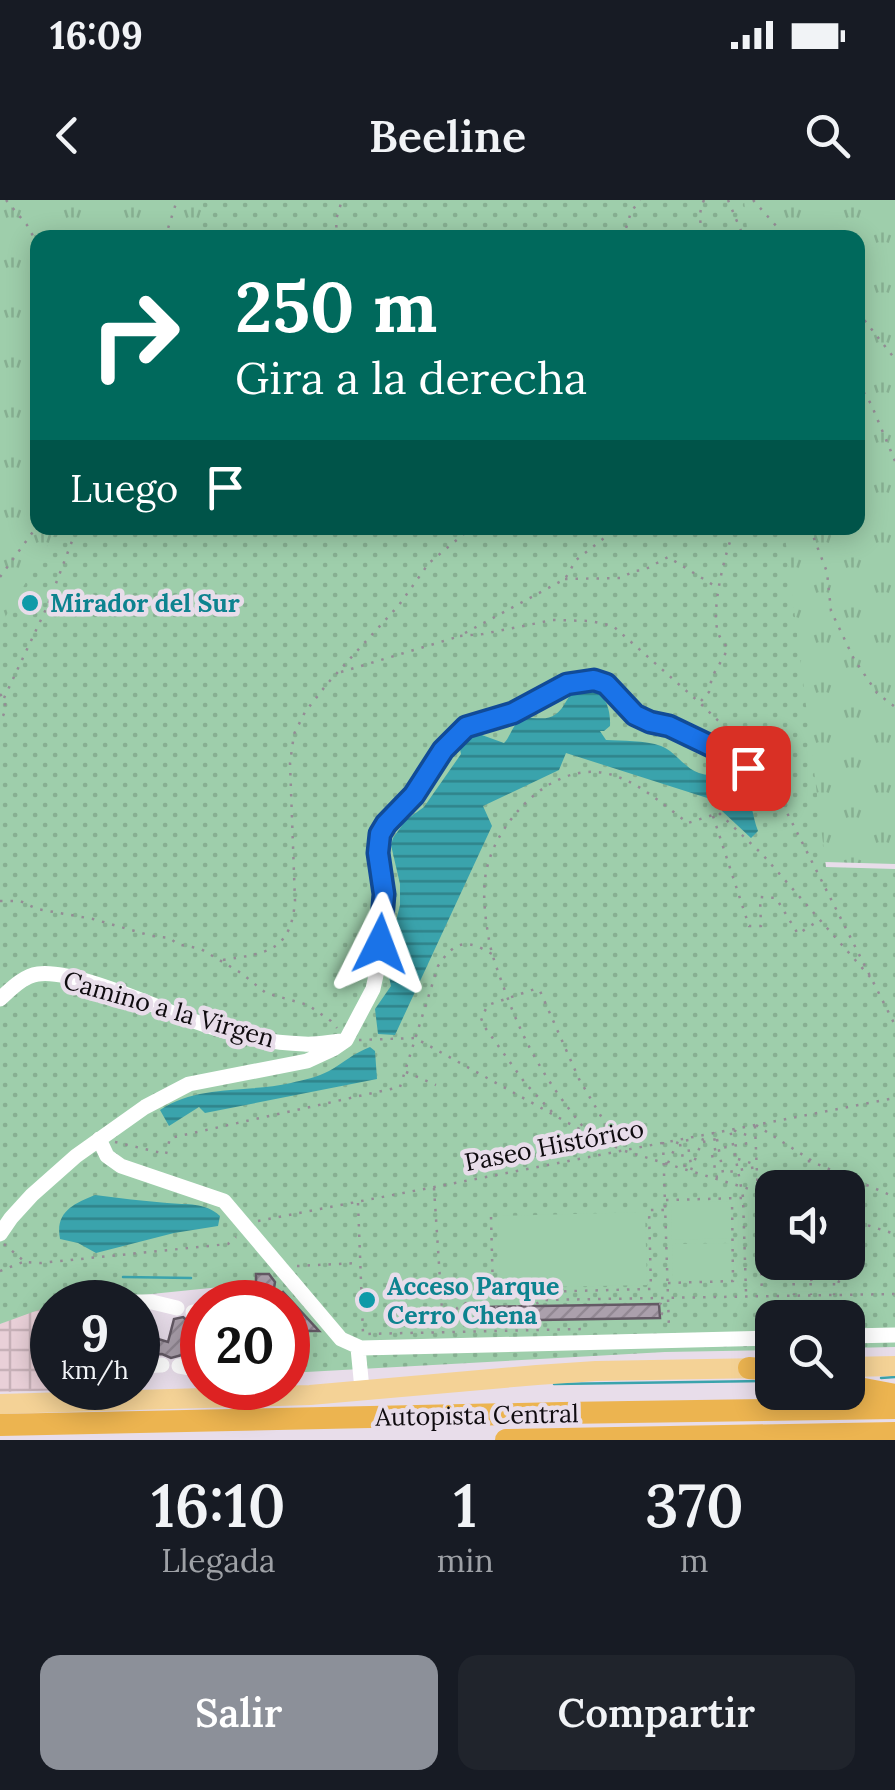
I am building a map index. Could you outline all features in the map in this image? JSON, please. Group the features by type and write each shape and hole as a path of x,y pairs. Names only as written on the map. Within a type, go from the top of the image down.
{"highway":[{"path":"865,1390 895,1396"},
{"name":"Autopista Central","path":"0,1425 895,1408"},
{"name":"Autopista Central","path":"506,1440 895,1433"},
{"path":"748,1440 778,1435"}],"main road":[{"path":"865,1367 895,1366"},
{"path":"310,1396 596,1371 755,1368"},
{"path":"0,1404 30,1401"}],"lane":[{"path":"0,1237 32,1195 99,1138 145,1107 189,1084 307,1061 346,1040 373,988 378,966 384,894 378,853 380,834 414,795 443,750 466,727 513,713 567,684 594,680 606,684 635,715 717,749 764,783 772,782"},
{"name":"Camino a la Virgen","path":"0,999 27,977 58,976 90,983 252,1038 308,1044 346,1040"},
{"path":"99,1138 107,1156 120,1166 224,1201 341,1339 358,1348 755,1338"},
{"path":"865,1336 895,1335"},
{"path":"358,1348 362,1390"}],"path":[{"path":"6,200 30,230"},
{"path":"168,230 177,200"},
{"path":"337,230 342,200"},
{"path":"626,230 631,212 640,200"},
{"path":"702,230 699,212 704,200"},
{"path":"728,200 741,230"},
{"path":"754,200 780,230"},
{"path":"865,321 895,358"},
{"path":"865,394 895,461"},
{"path":"0,577 31,535"},
{"path":"0,720 6,709 2,696 43,618 74,535"},
{"path":"222,960 249,956 275,946 287,938 293,922 290,763 294,734 305,712 398,605 429,563 463,535"},
{"path":"565,579 576,560 608,535"},
{"path":"700,702 709,692 712,677 728,649 718,633 715,618 732,535"},
{"path":"813,535 827,572 831,612 854,659 877,693 895,706"},
{"path":"460,636 565,579 621,578 668,557 719,588"},
{"path":"336,673 460,636 552,620 613,626 700,702 763,765 895,1025"},
{"path":"590,1135 544,1075 526,1044 498,973 486,920 484,889 488,864 502,834 518,809 553,782 602,772 631,782 688,823 720,813 762,854 872,978"},
{"path":"713,815 749,926 761,926 760,898 776,898 798,934 820,920"},
{"path":"0,900 93,919 201,949 266,993 308,1006 331,1021 346,1040 415,1038 621,1150 755,1191"},
{"path":"99,1138 166,1154 170,1138 400,1087 438,966 446,954 465,943 478,945 492,954"},
{"path":"556,1116 525,1083 484,1026 481,1018 488,1005 540,990 579,1078 621,1150"},
{"path":"405,1071 436,1086"},
{"name":"Paseo Histórico","path":"25,1262 228,1244 253,1222 895,1098"},
{"path":"755,1124 757,1170"},
{"path":"755,1124 808,1158 895,1198"},
{"path":"730,1129 756,1140"},
{"path":"730,1129 743,1187 746,1296"},
{"path":"715,1132 725,1182"},
{"path":"706,1134 717,1180"},
{"path":"689,1169 706,1134"},
{"path":"686,1137 689,1169"},
{"path":"666,1164 679,1139"},
{"path":"679,1139 689,1169"},
{"path":"701,1142 717,1139"},
{"path":"711,1150 756,1140"},
{"path":"664,1142 669,1340"},
{"path":"682,1154 689,1152"},
{"path":"808,1158 808,1170"},
{"path":"737,1159 757,1166"},
{"path":"723,1173 757,1166"},
{"path":"434,1186 443,1325 484,1323 485,1307"},
{"path":"667,1283 734,1282 732,1198"},
{"path":"665,1200 743,1198"},
{"path":"358,1201 362,1334 596,1328"},
{"path":"491,1217 493,1293 651,1289 649,1210 665,1210"},
{"path":"865,1225 895,1234"},
{"path":"0,1237 25,1262 0,1271"},
{"path":"279,1266 360,1263"},
{"path":"762,1280 762,1296"},
{"path":"794,1280 794,1295"},
{"path":"810,1280 811,1295"},
{"path":"834,1280 834,1295"},
{"path":"838,1280 845,1285"},
{"path":"472,1323 458,1314 459,1305 466,1303 473,1308 532,1306 542,1300 895,1294"},
{"path":"608,1298 614,1305"},
{"path":"659,1304 662,1314 668,1314"}],"shaded area":[{"path":"30,1312 30,1391 0,1392 0,1324"}],"green space":[{"path":"0,200 895,200 895,864 825,862 766,761 0,1239"},
{"path":"204,200 744,200 747,230 196,230"},
{"path":"54,535 785,535 826,867 895,869 895,1347 865,1348 865,1300 755,1300 755,1350 310,1372 310,1280 180,1280 180,1291 160,1293 160,1280 30,1280 30,1313 0,1324 0,626"},
{"path":"730,1201 730,1238 672,1240 671,1202"},
{"path":"645,1212 647,1285 500,1288 498,1216"},
{"path":"731,1243 732,1280 673,1281 672,1244"}],"water":[{"path":"585,686 602,696 608,706 610,726 600,731 606,740 661,746 694,771 731,779 748,798 758,831 751,838 722,811 723,803 566,753 559,770 483,806 492,826 395,1035 378,1034 375,1009 391,986 388,972 396,953 394,929 400,905 393,838 406,820 424,807 467,739 479,734 504,743 517,723 526,718 551,717 573,692"},
{"path":"370,1047 375,1051 377,1079 205,1113 199,1107 169,1126 160,1110 190,1096 310,1078"},
{"path":"95,1195 202,1206 220,1216 218,1226 96,1253 60,1239 63,1216"}],"building":[{"path":"256,1274 269,1274 274,1280 256,1280"},
{"path":"659,1304 660,1318 486,1321 485,1307"},
{"path":"180,1318 180,1356 171,1358 160,1354 160,1340 168,1342 174,1319"}],"waterway":[{"path":"123,1277 191,1278"},
{"path":"881,1378 895,1377"},
{"path":"554,1384 755,1381"}],"place":[{"name":"Mirador del Sur","path":"30,603"},
{"name":"Acceso Parque Cerro Chena","path":"367,1300"}],"route":[{"path":"380,944 384,894 378,853 380,834 414,795 443,750 466,727 513,713 567,684 594,680 606,684 635,715 669,726 748,768"}]}
